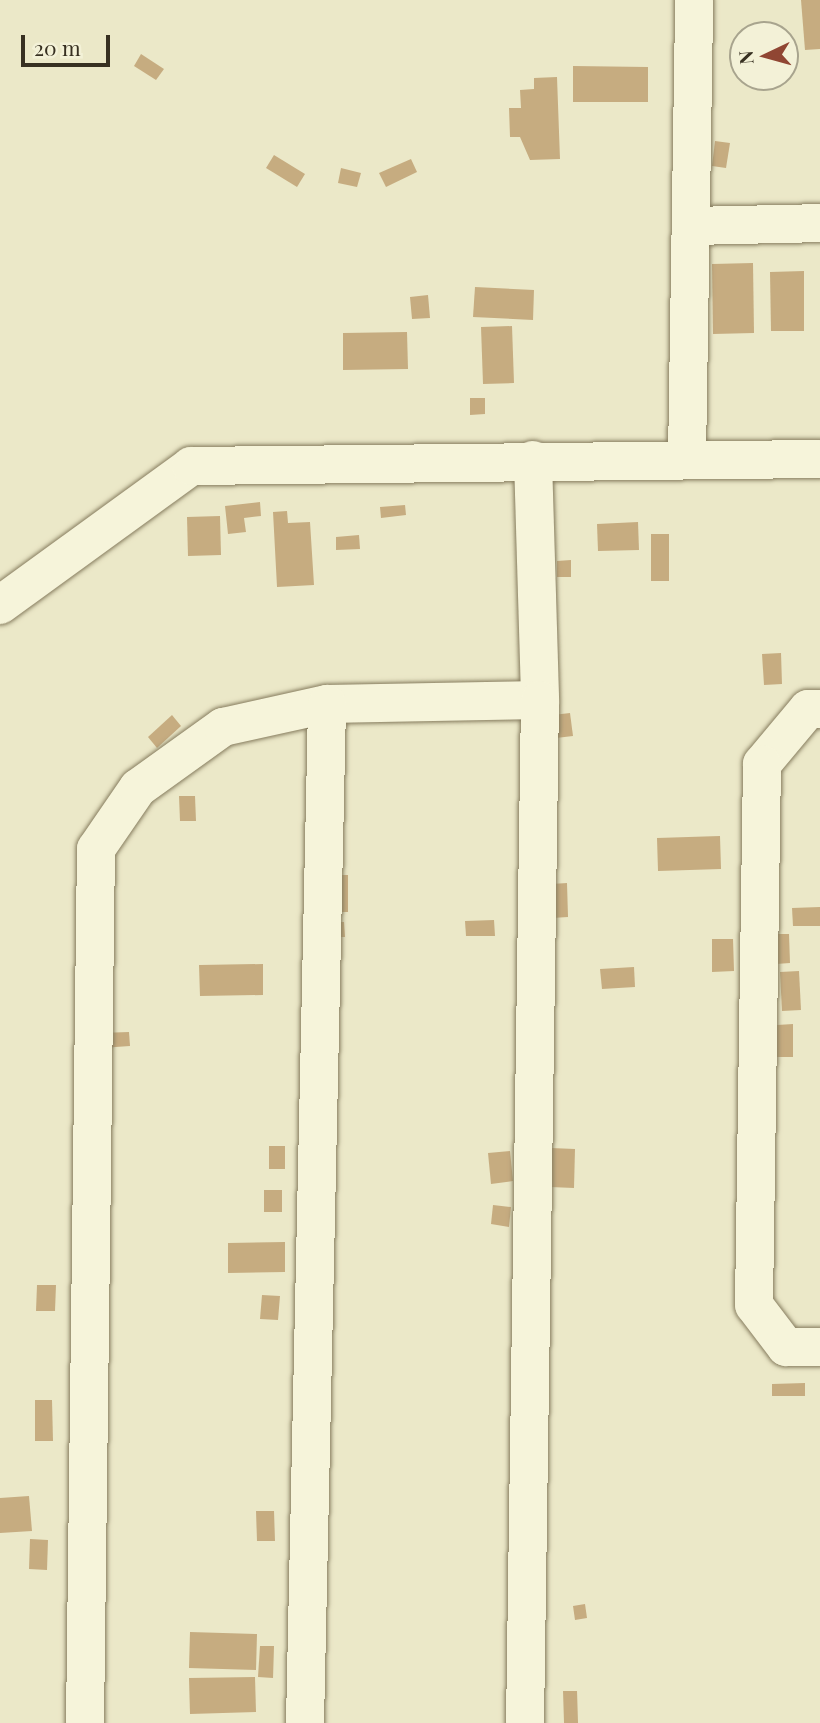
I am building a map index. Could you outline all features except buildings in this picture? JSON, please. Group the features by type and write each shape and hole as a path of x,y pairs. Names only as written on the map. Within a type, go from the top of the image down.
{"street":[{"path":"687,458 694,0"},
{"path":"692,226 820,223"},
{"path":"0,605 191,466 687,458 820,459"},
{"path":"525,1723 540,700 533,460"},
{"path":"85,1723 96,849 138,788 223,727 327,704 540,700"},
{"path":"305,1723 327,704"},
{"path":"820,709 807,709 762,764 754,1305 786,1347 820,1347"}]}
